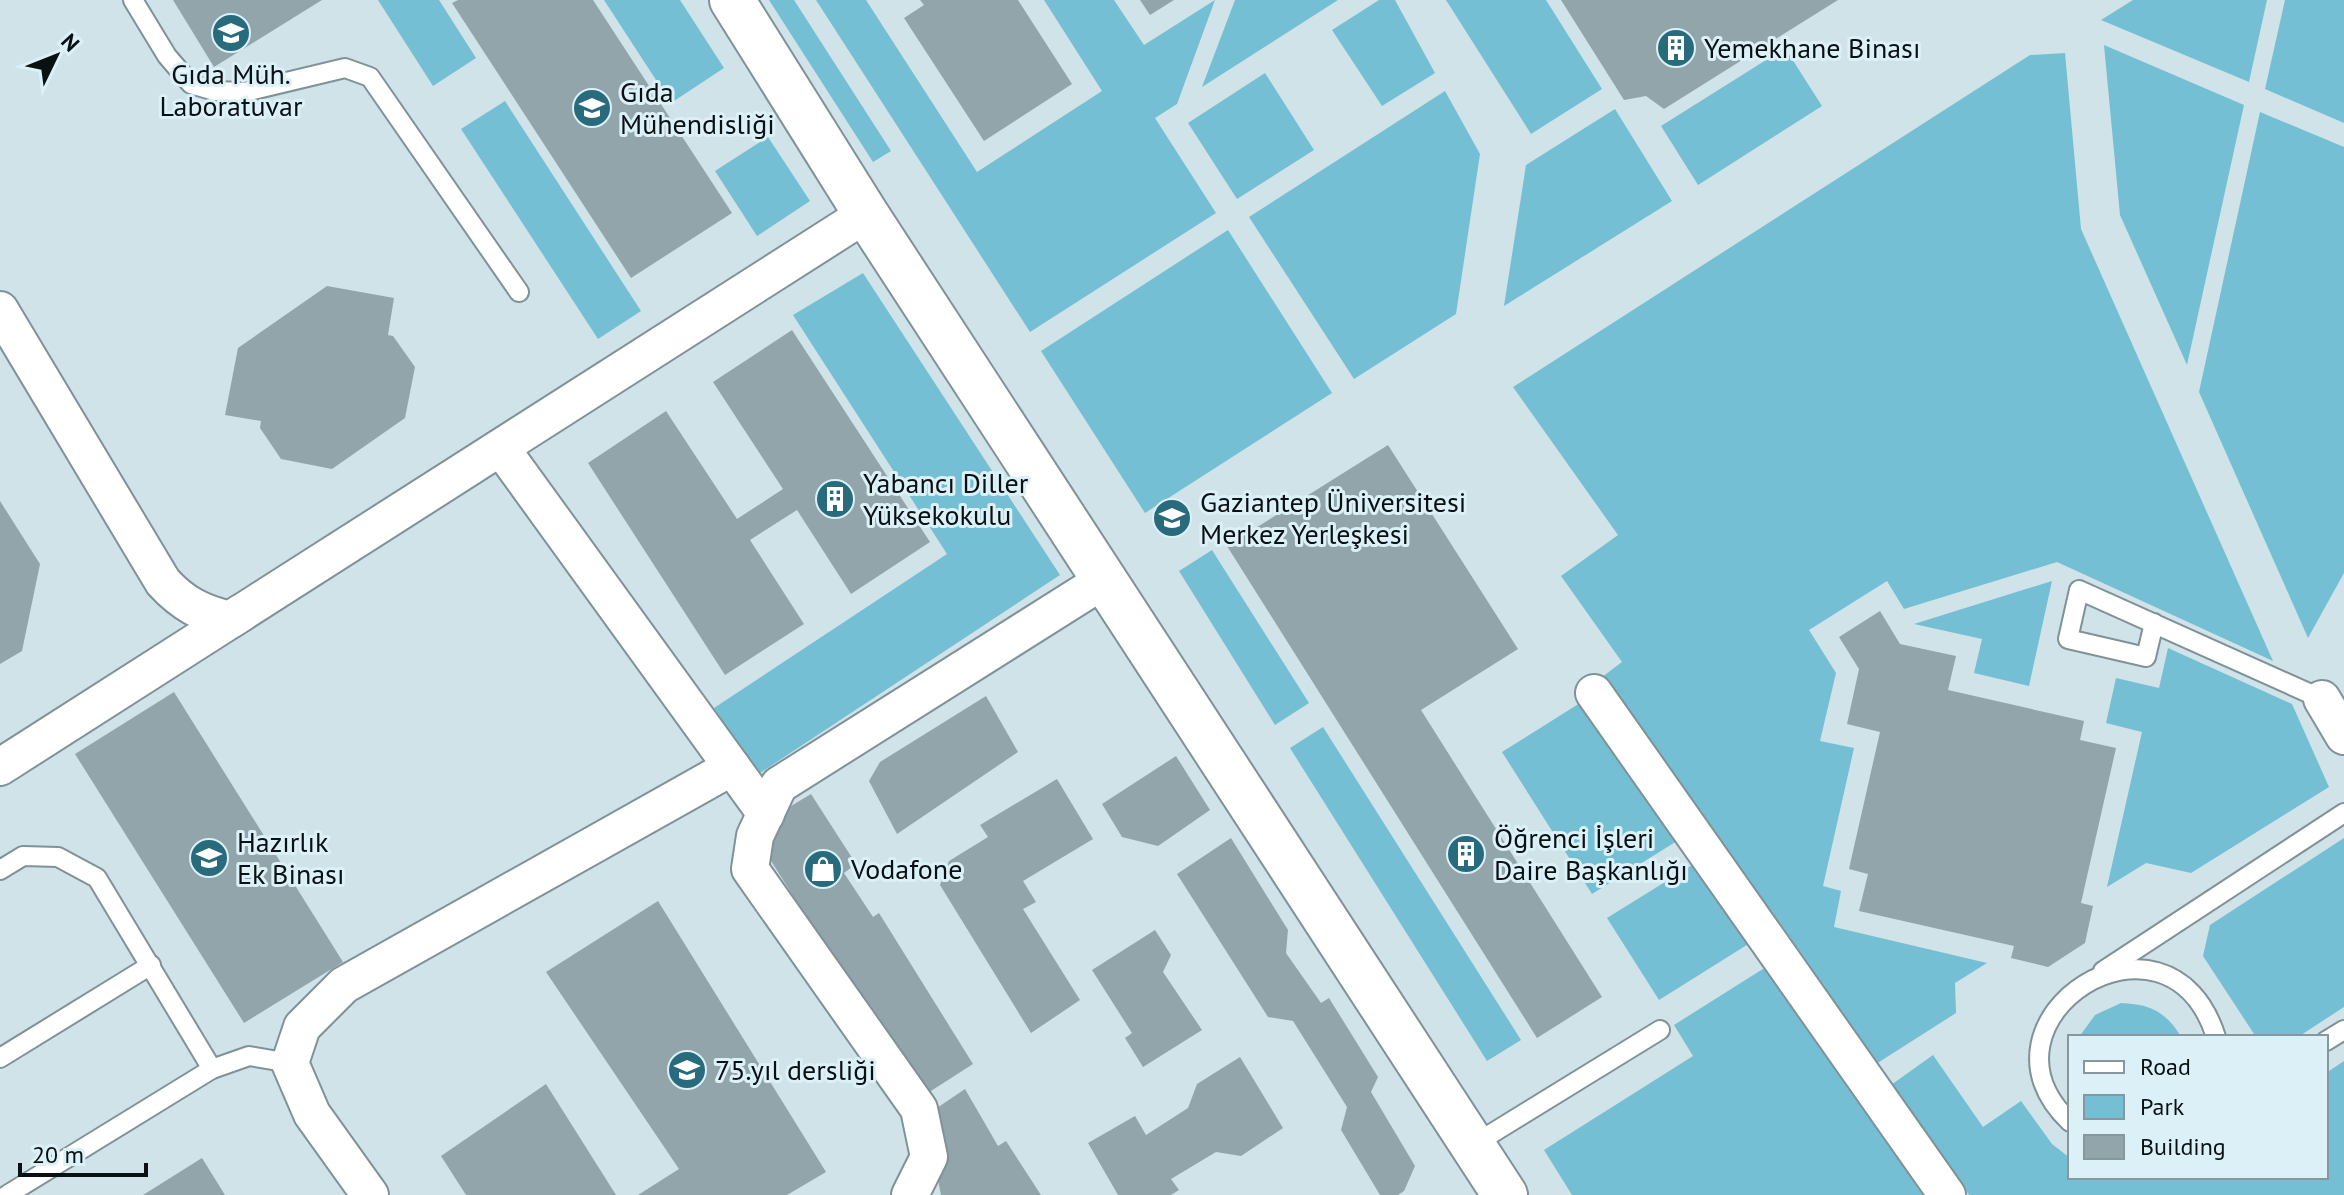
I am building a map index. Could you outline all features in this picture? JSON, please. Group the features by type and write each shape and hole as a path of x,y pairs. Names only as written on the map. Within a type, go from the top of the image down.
{"street":[{"path":"732,0 866,214 1505,1195"},
{"path":"0,767 866,214"},
{"path":"0,310 163,582 181,601 202,613 230,620 259,602"},
{"path":"501,448 766,814"},
{"path":"910,1195 929,1157 919,1109 750,869 755,836 779,785 1104,580"},
{"path":"1594,693 1947,1195"},
{"path":"2322,699 2344,736"},
{"path":"370,1195 312,1114 290,1063 302,1027 344,985 732,767"}],"lane":[{"path":"133,0 167,56 191,84 215,91 245,92 345,68 370,77 519,292"},
{"path":"2154,623 2146,657 2068,639 2079,590 2154,623 2322,699"},
{"path":"2068,1119 2048,1094 2042,1072 2041,1049 2047,1026 2058,1005 2074,989 2344,813"},
{"path":"0,870 23,856 58,857 97,878 212,1069"},
{"path":"0,1058 151,965"},
{"path":"2094,977 2140,969 2162,975 2199,1003 2215,1035"},
{"path":"1473,1145 1660,1030"},
{"path":"9,1194 212,1069 249,1056 290,1063"}],"green space":[{"path":"378,0 439,0 476,58 433,86"},
{"path":"604,0 680,0 724,68 671,103"},
{"path":"769,0 794,0 891,151 873,162"},
{"path":"816,0 866,0 977,172 1102,91 1044,0 1114,0 1144,45 1215,0 1177,104 1155,118 1216,213 1030,332"},
{"path":"1235,0 1338,0 1202,87"},
{"path":"1379,0 1395,0 1435,73 1382,106 1332,30"},
{"path":"1446,0 1546,0 1602,89 1531,134"},
{"path":"2133,0 2267,0 2249,82 2101,20"},
{"path":"2285,0 2344,0 2344,123 2265,89"},
{"path":"2104,45 2244,105 2187,365 2120,215"},
{"path":"1785,48 1822,106 1698,185 1661,126"},
{"path":"2065,53 2081,229 2273,661 2057,562 1904,609 1887,581 1809,630 1836,673 1820,741 1854,748 1823,886 1841,891 1834,927 1987,963 1955,983 1956,1013 1876,1064 1602,677 1622,662 1561,576 1618,535 1513,387 2030,55"},
{"path":"1265,73 1314,150 1237,199 1188,123"},
{"path":"1445,91 1480,154 1456,314 1354,379 1249,217"},
{"path":"505,101 641,311 598,339 461,129"},
{"path":"1615,109 1672,201 1504,306 1526,165"},
{"path":"2260,112 2344,147 2344,573 2308,638 2199,392"},
{"path":"768,137 810,201 757,236 715,171"},
{"path":"1228,230 1332,393 1145,513 1041,351"},
{"path":"863,273 1060,575 757,775 714,708 947,554 793,315"},
{"path":"1212,550 1309,703 1275,725 1179,571"},
{"path":"2052,581 2029,686 1974,673 1982,639 1914,624"},
{"path":"2168,648 2292,704 2329,787 2191,873 2146,863 2107,887 2142,732 2106,723 2116,678 2159,688"},
{"path":"1580,703 1677,841 1592,894 1502,752"},
{"path":"1323,727 1521,1040 1487,1061 1290,748"},
{"path":"2344,838 2344,1007 2301,1035 2255,1035 2203,956 2210,925"},
{"path":"1694,864 1750,943 1659,1000 1607,918"},
{"path":"1766,967 1927,1195 1572,1195 1544,1150 1693,1056 1674,1025"},
{"path":"2121,1003 2140,1005 2170,1021 2180,1035 2080,1035 2095,1015"},
{"path":"1933,1055 1983,1127 2021,1101 2052,1144 2068,1156 2068,1179 2328,1179 2328,1072 2344,1061 2344,1195 1969,1195 1891,1085"}],"building":[{"name":"Gıda Müh. Laboratuvar","path":"173,0 322,0 214,67"},
{"name":"Gıda Mühendisliği","path":"458,0 593,0 732,213 631,278 452,3"},
{"path":"920,0 1018,0 1072,84 984,141 904,18 924,5"},
{"path":"1140,0 1174,0 1150,15"},
{"name":"Yemekhane Binası","path":"1561,0 1838,0 1664,109 1646,96 1624,100"},
{"path":"327,286 394,298 388,335 393,336 415,367 405,418 332,469 281,459 260,428 261,421 225,415 238,348"},
{"name":"Yabancı Diller Yüksekokulu","path":"792,330 930,542 851,594 797,510 750,540 804,624 725,675 588,463 666,411 737,519 783,489 713,382"},
{"name":"Öğrenci İşleri Daire Başkanlığı","path":"1388,445 1518,649 1421,710 1602,997 1537,1038 1227,546"},
{"path":"0,501 40,564 22,651 0,664"},
{"path":"1880,611 1900,644 1956,656 1948,690 2084,721 2080,740 2116,748 2081,903 2093,906 2085,943 2048,967 2011,958 2014,946 1859,911 1868,874 1849,869 1880,732 1847,724 1859,669 1839,637"},
{"name":"Hazırlık Ek Binası","path":"174,692 343,962 244,1023 75,754"},
{"path":"986,696 1018,752 897,834 869,781 880,762"},
{"path":"1176,756 1210,810 1158,846 1122,837 1102,804"},
{"path":"1057,779 1093,839 1023,881 1036,902 1023,909 1080,1000 1031,1033 940,885 949,861 988,837 980,825"},
{"path":"811,794 856,864 844,873 873,917 879,913 973,1064 920,1098 768,856 781,812"},
{"path":"1231,838 1288,930 1286,953 1321,1003 1329,998 1378,1077 1371,1092 1415,1166 1404,1191 1398,1195 1380,1195 1341,1130 1347,1107 1293,1021 1268,1017 1177,874"},
{"name":"75.yıl dersliği","path":"658,901 826,1172 787,1195 638,1195 679,1169 546,972"},
{"path":"1155,930 1171,955 1163,972 1202,1030 1143,1067 1125,1038 1132,1033 1092,970"},
{"path":"1240,1057 1283,1128 1241,1156 1216,1152 1171,1179 1179,1190 1171,1195 1118,1195 1088,1143 1135,1116 1146,1135 1188,1108 1197,1084"},
{"path":"546,1084 616,1195 466,1195 441,1156"},
{"path":"965,1089 998,1146 1006,1141 1041,1195 941,1195 925,1116"},
{"path":"202,1158 225,1195 143,1195"}],"place":[{"name":"Gıda Müh. Laboratuvar","path":"231,33"},
{"name":"Yemekhane Binası","path":"1676,48"},
{"name":"Gıda Mühendisliği","path":"592,108"},
{"name":"Yabancı Diller Yüksekokulu","path":"835,499"},
{"name":"Gaziantep Üniversitesi Merkez Yerleşkesi","path":"1172,518"},
{"name":"Öğrenci İşleri Daire Başkanlığı","path":"1466,854"},
{"name":"Hazırlık Ek Binası","path":"209,858"},
{"name":"Vodafone","path":"823,869"},
{"name":"75.yıl dersliği","path":"687,1070"}]}
